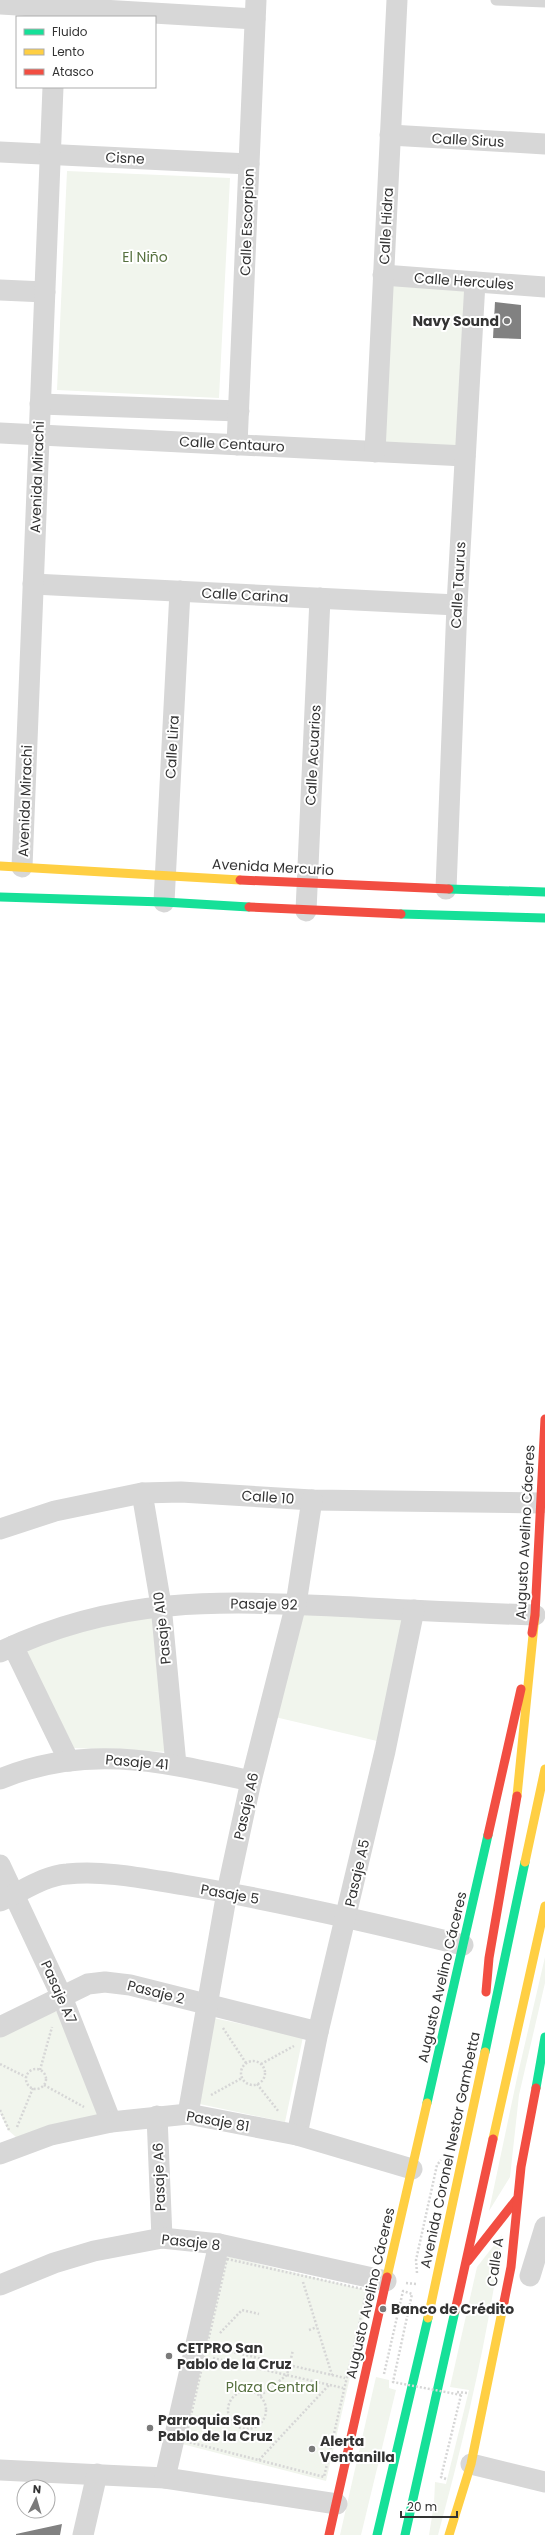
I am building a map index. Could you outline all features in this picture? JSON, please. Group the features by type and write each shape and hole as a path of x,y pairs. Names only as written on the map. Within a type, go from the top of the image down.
{"main road":[{"name":"Avenida Mercurio","path":"0,866 307,884 545,892"},
{"path":"0,897 164,902 306,911 545,918"},
{"name":"Augusto Avelino Cáceres","path":"329,2535 463,1945 536,1615 545,1419"},
{"path":"484,2051 487,1970 508,1854 525,1733 536,1615"},
{"name":"Avenida Coronel Nestor Gambetta","path":"377,2535 439,2271 484,2051 545,1769"},
{"path":"405,2535 463,2267 545,1906"},
{"name":"Calle A","path":"449,2535 471,2464 510,2267 516,2200 545,2037"},
{"path":"463,2267 516,2200"}],"street":[{"name":"Calle Hidra","path":"375,452 397,0"},
{"path":"0,4 56,8 256,9"},
{"name":"Calle Escorpion","path":"237,445 256,9"},
{"name":"Avenida Mirachi","path":"22,867 52,88"},
{"name":"Calle Sirus","path":"390,136 545,144"},
{"name":"Cisne","path":"0,152 249,164"},
{"name":"Calle Hercules","path":"383,275 545,287"},
{"name":"Calle Taurus","path":"446,889 457,605 475,282"},
{"path":"0,290 44,292"},
{"path":"40,404 239,411"},
{"name":"Calle Centauro","path":"0,433 465,456"},
{"name":"Calle Carina","path":"33,584 457,605"},
{"name":"Calle Lira","path":"164,902 180,591"},
{"name":"Calle Acuarios","path":"306,911 320,598"},
{"name":"Calle 10","path":"0,1529 55,1511 142,1493 181,1492 312,1500 541,1503"},
{"name":"Pasaje A10","path":"142,1493 161,1605 176,1765"},
{"name":"Pasaje A6","path":"188,2114 227,1892 251,1782 296,1604 312,1500"},
{"name":"Pasaje 92","path":"7,1649 46,1632 89,1618 161,1605 296,1604 536,1615"},
{"name":"Pasaje A5","path":"297,2135 318,2032 347,1916 414,1610"},
{"path":"7,1649 69,1761"},
{"name":"Pasaje 41","path":"0,1779 46,1764 69,1761 130,1758 176,1765 251,1782"},
{"name":"Pasaje A7","path":"0,1865 7,1898 62,1997 112,2122"},
{"name":"Pasaje 5","path":"7,1898 45,1879 66,1874 113,1874 227,1892 347,1916 463,1945"},
{"name":"Pasaje 2","path":"0,2027 88,1984 105,1982 130,1985 318,2032"},
{"name":"Pasaje 81","path":"2,2149 112,2122 157,2116 188,2114 297,2135 412,2169"},
{"name":"Pasaje A6","path":"157,2116 162,2238"},
{"path":"510,2267 538,2280 545,2227"},
{"name":"Pasaje 8","path":"0,2285 54,2263 94,2251 162,2238 219,2244 386,2281"},
{"path":"165,2478 219,2244"},
{"path":"471,2464 545,2482"},
{"path":"0,2470 165,2478 337,2504"},
{"path":"83,2535 97,2474"}],"lane":[{"path":"496,0 545,2"}],"path":[{"path":"40,2070 54,2021"},
{"path":"219,2030 224,2026 246,2063"},
{"path":"274,2114 283,2114 257,2084 246,2082 242,2078 241,2070 246,2063 257,2062 261,2064 297,2044"},
{"path":"0,2064 26,2077 27,2082 33,2088 40,2088 44,2085 46,2076 40,2070 34,2070 26,2077"},
{"path":"257,2084 264,2075 261,2064"},
{"path":"205,2099 242,2078"},
{"path":"44,2085 91,2111"},
{"path":"0,2110 9,2130 14,2134 33,2088"},
{"path":"417,2284 416,2260 437,2165 446,2155"},
{"path":"227,2259 367,2290 324,2478 185,2441 207,2346 227,2259"},
{"path":"301,2276 332,2375"},
{"path":"384,2374 403,2291 412,2294 393,2382 460,2395"},
{"path":"217,2336 242,2310 259,2314"},
{"path":"309,2330 317,2327"},
{"path":"207,2346 212,2341"},
{"path":"207,2346 347,2379"},
{"path":"260,2396 286,2375 293,2350"},
{"path":"205,2356 344,2388"},
{"path":"259,2461 330,2384"},
{"path":"244,2391 250,2391 260,2396 266,2404 264,2420 251,2430 236,2426 228,2413 232,2398 244,2391"}],"green space":[{"name":"El Niño","path":"67,171 230,178 219,398 57,390"},
{"path":"383,281 475,286 465,456 375,445"},
{"path":"302,1608 406,1614 377,1741 275,1717"},
{"path":"154,1611 170,1752 74,1748 27,1653 28,1643"},
{"path":"545,1957 545,1983 519,2095 510,2177 489,2211 517,2078"},
{"path":"51,2011 59,2012 99,2118 17,2138 8,2130 0,2113 0,2034"},
{"path":"213,2018 303,2037 285,2122 195,2103"},
{"path":"502,2235 483,2348 457,2461 438,2535 429,2535 434,2504 435,2482 446,2484 469,2390 450,2387 477,2267"},
{"name":"Plaza Central","path":"226,2256 370,2291 326,2481 182,2444"},
{"path":"376,2377 389,2380 389,2388 396,2390 361,2535 340,2535"}],"building":[{"name":"Navy Sound","path":"495,302 521,305 521,339 493,338"},
{"path":"62,2524 60,2535 16,2535 16,2534"}],"traffic: fast":[{"path":"449,889 545,892"},
{"path":"0,897 164,902 249,907"},
{"path":"401,914 545,918"},
{"path":"427,2103 488,1835"},
{"path":"485,2052 525,1862"},
{"path":"536,2088 545,2037"},
{"path":"405,2535 455,2311"},
{"path":"377,2535 428,2318"}],"traffic: slow":[{"path":"0,866 240,880"},
{"path":"517,1796 535,1615"},
{"path":"525,1862 545,1769"},
{"path":"493,2139 545,1906"},
{"path":"428,2318 485,2052"},
{"path":"387,2277 427,2103"},
{"path":"449,2535 471,2464 504,2302"}],"traffic: jam":[{"path":"240,880 449,889"},
{"path":"249,907 401,914"},
{"path":"532,1633 535,1615 545,1419"},
{"path":"488,1835 521,1689"},
{"path":"486,1992 489,1958 517,1796"},
{"path":"504,2302 511,2267 521,2167 536,2088"},
{"path":"455,2311 493,2139"},
{"path":"468,2261 516,2200"},
{"path":"329,2535 387,2277"}],"place":[{"name":"Navy Sound","path":"507,321"},
{"name":"Banco de Crédito","path":"383,2309"},
{"name":"CETPRO San Pablo de la Cruz","path":"169,2356"},
{"name":"Parroquia San Pablo de la Cruz","path":"150,2428"},
{"name":"Alerta Ventanilla","path":"312,2449"}]}
